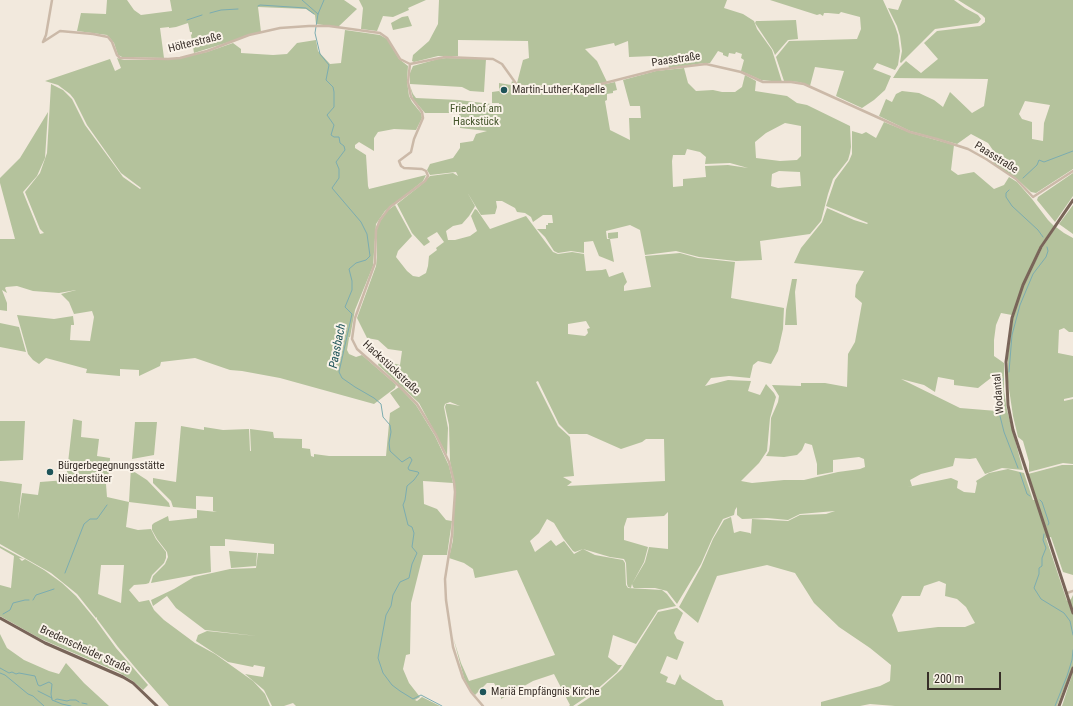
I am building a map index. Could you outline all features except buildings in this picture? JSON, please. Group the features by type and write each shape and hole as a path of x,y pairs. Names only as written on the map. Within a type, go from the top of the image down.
{"main road":[{"name":"Wodantal","path":"1073,200 1041,246 1025,280 1012,318 1006,362 1008,405 1013,430 1073,613"},
{"name":"Bredenscheider Straße","path":"0,618 45,643 123,677 133,683 156,706"},
{"path":"1059,706 1073,668"}],"street":[{"name":"Hölterstraße","path":"52,0 46,35 43,42 60,31 99,34 108,37 112,42 117,56 120,58 180,58 207,51 249,35 280,28 318,26 380,33 387,38 400,59 410,64"},
{"name":"Paasstraße","path":"410,64 445,57 493,59 502,64 517,85 529,87 581,87 597,85 656,70 706,64 741,72 763,82 799,83 834,97 910,132 968,149 1016,179 1033,197 1073,171"},
{"name":"Hackstückstraße","path":"410,64 408,82 411,97 422,112 424,118 414,139 411,152 399,161 401,166 404,168 422,169 428,173 428,176 420,185 390,207 380,220 376,230 376,263 358,309 352,330 352,339 353,344 358,351 379,367 417,404 436,435 449,462 455,492 452,535 445,579 447,608 453,647 463,678 471,692 483,706"},
{"path":"1067,593 1073,591"}],"green space":[{"path":"107,0 127,0 134,10 141,15 172,11 170,0 344,0 357,9 338,27 316,24 315,15 306,9 258,7 261,32 194,53 191,35 192,32 190,32 188,23 176,27 160,28 164,58 122,57 118,55 114,43 107,35 77,31 81,13 106,14"},
{"path":"359,0 426,0 393,17 383,16 377,31 361,29 363,8"},
{"path":"439,0 727,0 724,8 743,14 754,21 757,29 772,50 782,82 761,80 741,71 744,60 741,58 742,54 736,52 735,54 729,53 728,57 718,51 710,63 669,68 667,57 654,59 653,56 629,57 628,41 615,46 614,43 585,49 597,61 607,82 598,84 570,86 519,85 517,83 523,60 529,58 528,41 458,40 458,56 438,56 414,62 412,61 413,55 429,41 438,24"},
{"path":"770,0 883,0 898,35 900,51 898,65 895,70 877,63 873,69 891,76 885,90 862,108 836,96 844,71 815,67 810,86 799,82 784,81 776,57 789,41 857,39 861,29 860,17 841,12 839,14 824,13 823,16 820,14 817,15"},
{"path":"902,0 954,0 978,15 981,19 978,23 935,29 901,63 902,51 900,36 888,8 898,10"},
{"path":"958,0 1073,0 1073,169 1036,193 1031,192 1017,179 993,163 995,153 988,143 971,134 957,144 910,131 879,116 886,99 892,102 896,94 902,91 919,93 934,100 943,107 950,92 972,113 984,106 988,79 893,78 906,61 921,73 938,59 924,43 937,31 980,26 985,22 985,18","holes":["1025,101 1050,105 1044,123 1043,141 1032,139 1032,122 1022,119 1019,114"]},
{"path":"408,16 412,26 393,30 391,23 402,17"},
{"path":"796,20 798,39 788,40 775,55 755,23 756,21"},
{"path":"345,30 380,35 387,39 399,59 408,66 407,81 409,96 421,113 422,118 416,130 394,129 378,132 374,138 374,151 359,142 355,145 355,148 366,155 369,189 426,175 423,181 385,211 376,224 373,266 355,310 350,337 348,338 347,350 349,354 356,357 362,355 396,385 395,388 374,404 280,378 230,370 195,358 161,362 160,366 139,376 139,370 120,369 120,376 86,373 87,369 46,358 39,364 33,360 28,354 17,315 54,319 73,316 74,325 71,325 70,340 90,341 94,317 92,311 74,314 69,302 61,294 76,290 59,293 33,291 17,286 6,287 7,293 2,290 7,303 7,311 0,310 0,239 15,239 0,178 20,158 48,112 45,158 37,176 23,192 40,234 44,233 40,229 25,192 40,173 47,153 51,84 63,90 72,99 85,125 123,177 140,189 141,188 121,173 87,125 70,94 58,85 45,81 110,59 115,71 121,68 117,58 124,60 168,60 207,52 233,43 241,49 241,53 273,55 287,54 297,43 316,40 318,51 330,64 341,63"},
{"path":"446,58 486,59 484,92 470,91 462,87 410,84 410,73 413,66"},
{"name":"Friedhof am Hackstück","path":"684,68 688,83 696,91 713,90 735,92 742,87 745,75 756,81 755,91 787,96 797,103 807,105 850,126 851,147 848,160 833,179 821,221 810,234 760,241 762,260 736,261 699,257 676,251 645,255 640,230 630,225 606,231 607,239 610,239 614,262 599,256 593,241 584,242 584,253 571,251 558,253 554,251 545,237 537,229 546,229 546,225 548,225 548,223 553,223 552,215 543,215 533,222 531,217 525,213 517,212 515,208 502,201 496,201 497,207 495,214 481,215 467,192 475,206 474,208 462,224 453,226 446,231 448,240 455,240 470,236 477,231 471,216 475,209 490,229 526,216 553,252 558,254 572,252 584,254 586,271 606,269 609,277 623,272 627,282 624,286 624,291 651,287 645,256 680,253 698,258 735,262 731,298 784,308 783,329 778,351 771,364 758,361 753,365 750,378 729,376 711,378 705,386 728,380 751,381 748,391 760,395 766,384 776,397 770,418 767,451 759,463 741,481 752,483 804,480 865,467 864,459 859,457 833,460 833,472 817,475 817,464 812,445 805,443 802,450 797,455 784,457 766,456 769,451 770,444 771,418 779,396 772,385 801,386 801,383 825,383 847,387 848,354 855,342 862,303 855,297 856,285 864,271 794,263 801,248 822,222 827,208 854,220 868,223 826,206 835,180 849,161 852,154 852,131 862,134 866,132 876,138 884,122 911,133 954,145 951,170 958,175 974,172 994,189 1004,185 1009,177 1017,182 1054,226 1039,248 1012,315 1001,313 996,325 994,340 994,356 1004,363 1004,391 1007,410 1023,470 1002,468 985,474 976,458 955,458 953,466 921,474 910,480 912,486 908,487 951,478 958,481 957,488 964,492 975,493 976,481 989,473 1008,469 1024,473 1033,500 1037,500 1028,474 1062,465 1073,465 1073,575 1063,572 1051,537 1046,538 1067,601 1071,599 1073,595 1073,706 1062,706 1072,675 1070,674 1057,706 895,706 870,704 860,706 821,706 821,702 880,686 890,681 891,665 870,648 839,627 814,603 795,573 767,565 717,576 698,623 679,607 724,520 731,517 734,533 740,531 751,534 752,519 788,521 800,515 826,514 835,511 800,514 788,520 767,518 742,519 737,515 737,507 734,515 723,519 712,539 701,564 677,604 667,591 655,588 634,588 632,584 631,588 628,587 626,563 624,559 610,557 583,549 595,555 623,560 625,563 626,585 628,588 662,590 676,606 658,610 636,644 613,635 608,657 618,665 622,665 617,672 595,691 573,706 569,706 570,705 554,674 533,681 501,699 501,695 494,683 487,683 475,695 471,691 464,678 453,637 461,663 469,681 555,655 517,570 475,578 473,569 464,563 449,558 453,540 455,486 450,461 449,425 445,407 446,404 460,406 450,402 445,404 444,407 448,428 447,455 419,403 378,365 380,360 400,365 402,351 388,349 378,340 367,338 357,318 376,266 377,229 387,211 395,205 412,236 398,251 396,257 407,271 413,276 419,277 426,273 429,256 444,242 437,232 427,238 430,242 424,246 412,233 397,204 430,176 453,173 458,176 456,172 430,175 427,170 430,164 453,158 460,148 460,143 473,141 476,134 487,131 460,128 459,113 425,113 413,99 410,86 416,98 459,100 499,105 499,103 492,103 492,92 499,91 499,83 511,85 512,81 523,88 574,89 615,82 617,90 613,91 613,93 607,94 607,100 605,101 610,130 630,140 629,118 641,118 640,106 630,106 623,80 656,71","holes":["785,123 801,126 801,156 797,160 780,161 756,158 755,142 766,133","687,149 700,152 706,157 705,164 730,163 748,168 728,165 705,166 706,177 683,179 683,186 673,187 673,155 685,155","779,171 800,172 801,186 778,188 771,186 772,174","586,321 590,328 587,329 588,333 585,336 568,334 568,324","996,374 997,411 960,408 901,379 924,385 935,392 938,377 954,380 954,385 978,388","538,381 559,424 569,434 587,434 621,449 642,442 646,439 664,439 665,481 567,486 572,482 563,477 574,476 570,437 558,426 536,382","668,512 668,549 649,547 645,562 632,584 644,562 648,547 624,540 624,527 627,518 664,516","547,519 554,523 573,551 575,552 583,549 574,554 564,541 556,546 551,540 535,552 530,541 539,533","939,581 946,584 945,596 957,599 966,607 975,623 965,627 938,627 898,632 892,615 902,596 920,596 924,586"]},
{"path":"1073,173 1073,196 1055,222 1037,200 1038,197"},
{"path":"1073,205 1073,234 1059,224"},
{"path":"1056,227 1073,238 1073,332 1069,332 1064,328 1059,330 1058,353 1073,356 1073,397 1064,399 1064,401 1073,399 1073,464 1063,463 1029,472 1029,462 1023,441 1018,437 1013,416 1008,382 1008,355 1013,318 1020,294 1042,248"},
{"path":"618,232 618,238 608,238 608,233"},
{"path":"792,279 797,279 795,292 797,325 785,325 786,310"},
{"path":"0,323 19,327 26,352 0,347"},
{"path":"399,387 416,405 435,436 449,466 453,483 423,481 424,504 437,509 446,520 452,521 447,555 423,555 411,603 410,654 406,655 403,669 409,683 420,697 415,700 417,701 422,697 440,706 296,706 293,703 284,706 272,706 264,690 245,674 263,677 265,667 254,665 253,667 228,662 196,641 198,635 207,631 257,636 205,630 176,608 167,596 153,606 151,600 194,577 230,569 256,568 258,553 274,554 274,544 225,539 225,546 210,546 211,572 151,583 153,576 165,564 168,557 167,552 152,530 152,525 168,516 169,521 197,518 197,510 217,512 213,511 213,497 196,496 196,509 173,507 171,501 153,483 153,478 176,482 181,426 204,430 204,427 223,430 249,429 250,451 250,429 273,432 274,438 302,439 302,448 310,449 311,456 314,457 314,454 329,456 386,456 390,413 400,407 390,393"},
{"path":"73,419 82,421 81,437 99,439 97,456 110,458 109,473 105,480 107,497 129,502 126,527 138,530 151,529 156,539 166,552 164,563 152,575 149,583 134,585 129,590 139,602 149,600 154,610 164,620 195,643 215,654 253,681 265,694 270,706 169,706 118,647 97,617 96,618 77,594 51,573 0,544 0,481 22,484 18,520 22,493 38,495 40,482 66,480","holes":["101,565 124,565 121,603 98,594"]},
{"path":"0,421 25,421 23,460 0,461"},
{"path":"135,422 157,422 154,455 132,459"},
{"path":"131,467 133,471 147,480 169,503 170,507 129,502"},
{"path":"0,546 24,559 19,558 22,561 25,559 44,570 62,583 76,596 116,648 148,685 143,690 133,681 118,672 41,639 0,616 0,585 11,588 14,556 0,548"},
{"path":"229,551 257,553 256,566 231,568"},
{"path":"677,608 683,613 674,633 677,639 684,642 677,660 667,656 660,673 668,677 666,682 675,685 680,674 682,679 716,700 722,700 724,706 577,706 592,696 622,669 658,612"},
{"path":"0,634 7,648 24,660 49,671 59,674 66,663 84,683 109,706 0,706"}],"waterway":[{"path":"302,0 318,14"},
{"name":"Paasbach","path":"324,0 318,14 315,33 320,54 329,65 326,80 333,87 334,92 334,107 327,115 334,125 331,135 334,137 339,137 340,143 344,146 345,150 336,162 339,169 339,178 332,188 361,222 367,234 370,256 366,260 356,263 349,269 352,281 352,290 345,307 352,314 339,372 342,378 381,404 383,417 390,425 390,451 402,462 410,457 412,460 408,468 409,470 419,473 407,486 403,505 408,525 412,527 414,533 412,547 417,553 412,564 409,578 400,582 393,595 391,606 386,615 378,658 383,673 392,685 413,699 421,695 442,706"},
{"path":"258,6 306,8 314,14"},
{"path":"210,13 221,10 238,9"},
{"path":"187,20 202,15"},
{"path":"1023,178 1037,165 1039,160 1044,162 1073,151"},
{"path":"1009,190 1006,193 1006,197 1012,206 1038,230 1043,237"},
{"path":"1009,372 1012,335 1020,305 1033,274 1046,257 1048,251 1047,247"},
{"path":"1003,379 1001,382 997,404 1004,432 1018,468"},
{"path":"1020,473 1027,494 1030,496"},
{"path":"1040,500 1049,523 1048,525"},
{"path":"65,573 84,524 90,519 97,519 107,505"},
{"path":"1044,534 1043,540 1046,548 1042,558 1042,566 1039,568 1039,574 1034,588 1041,599 1064,613 1070,621 1073,635"},
{"path":"33,600 36,595 54,589"},
{"path":"3,614 10,610 13,603 29,600"},
{"path":"1055,706 1067,676 1072,660 1073,650"},
{"path":"0,668 9,673 12,672 16,674 19,673 35,676 38,685 40,686 49,682 52,684 52,700 71,706"},
{"path":"0,673 5,675 44,706"},
{"path":"38,691 52,698"},
{"path":"55,700 76,700 79,702"},
{"path":"82,703 87,704"}],"place":[{"name":"Martin-Luther-Kapelle","path":"504,90"},
{"name":"Bürgerbegegnungsstätte Niederstüter","path":"50,472"},
{"name":"Mariä Empfängnis Kirche","path":"483,692"}]}
